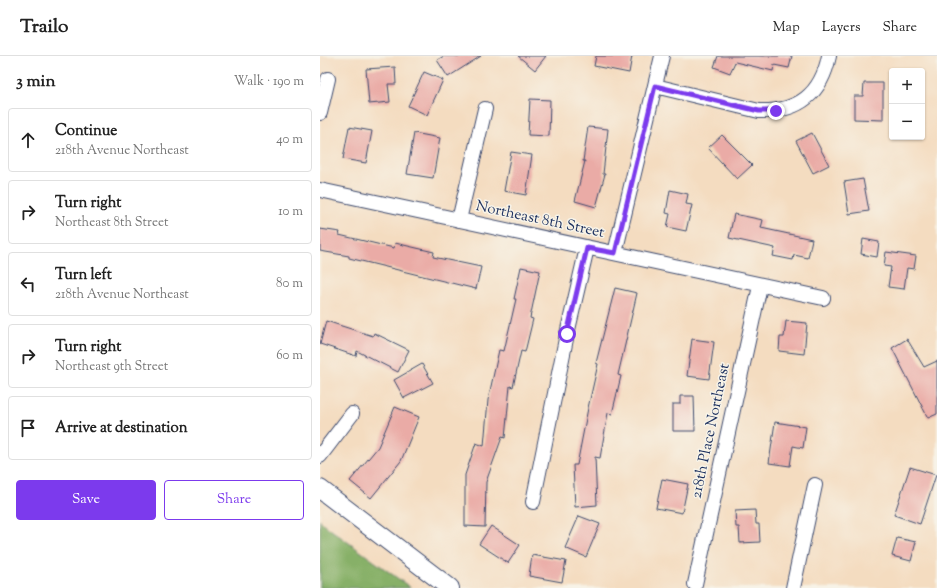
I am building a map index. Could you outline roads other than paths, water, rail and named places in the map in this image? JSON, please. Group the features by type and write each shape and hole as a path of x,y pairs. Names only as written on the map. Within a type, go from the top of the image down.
{"street":[{"path":"615,253 662,56"},
{"path":"655,86 759,111 776,111 797,105 811,95 821,80 829,56"},
{"path":"320,113 328,79"},
{"path":"459,220 484,109"},
{"name":"Northeast 8th Street","path":"320,190 615,253 760,286 823,298"},
{"path":"533,502 567,334 587,248"},
{"name":"218th Place Northeast","path":"695,584 760,286"},
{"path":"320,456 352,414"},
{"path":"793,588 815,485"},
{"path":"320,489 450,588"}]}
